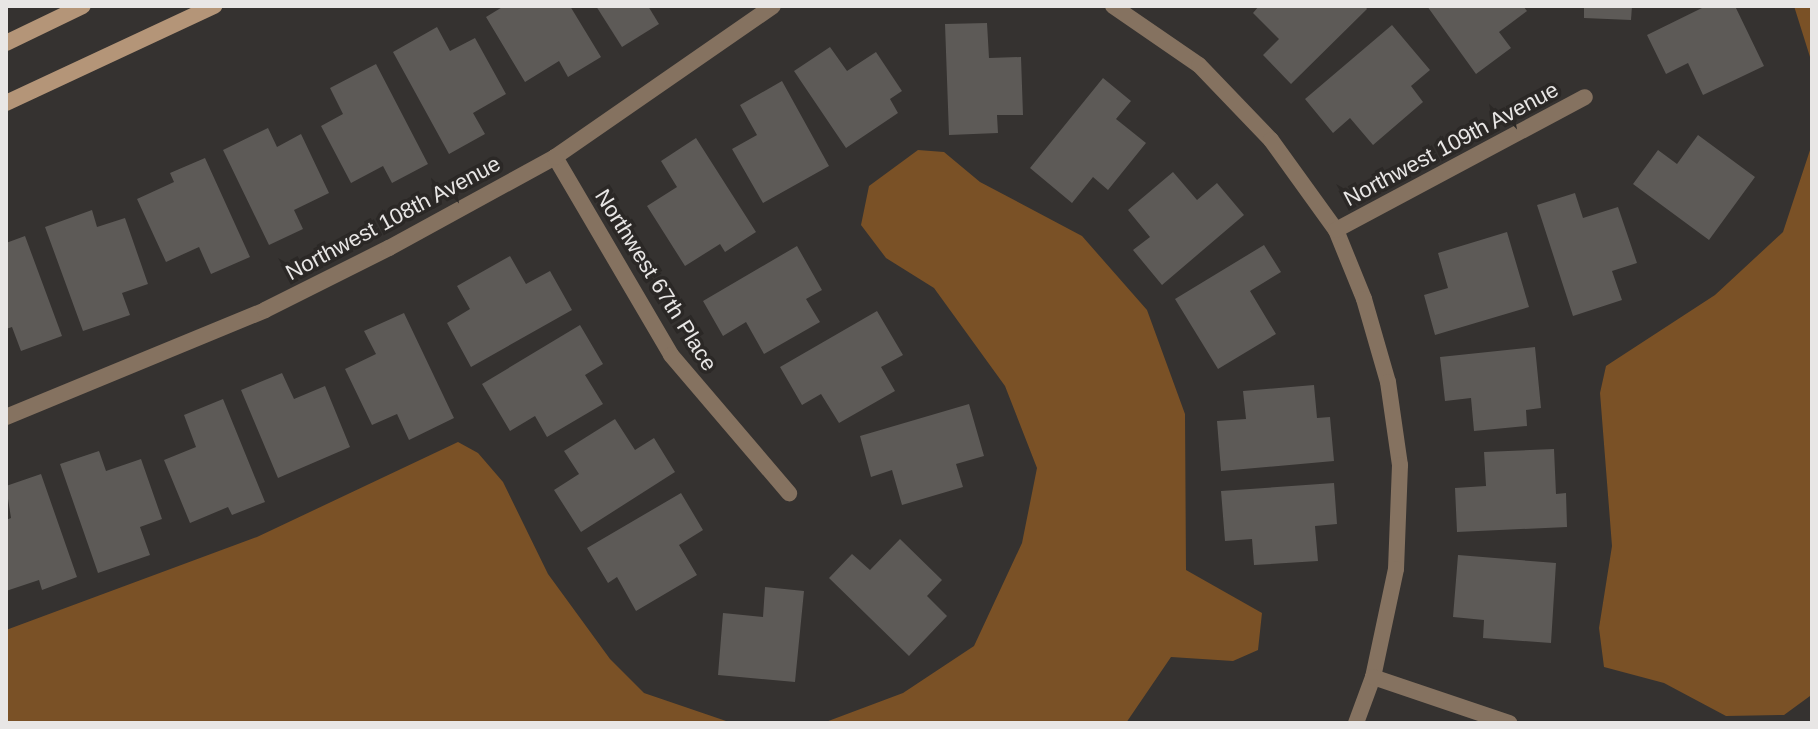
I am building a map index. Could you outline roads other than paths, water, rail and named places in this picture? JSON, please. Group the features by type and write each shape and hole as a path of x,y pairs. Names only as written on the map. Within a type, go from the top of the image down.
{"main road":[{"path":"6,43 83,6"},
{"path":"6,103 214,6"}],"street":[{"name":"Northwest 108th Avenue","path":"6,417 265,310 555,157 773,6"},
{"path":"1113,6 1199,65 1271,140 1336,230 1364,299 1388,382 1400,465 1396,569 1373,677 1356,723"},
{"name":"Northwest 109th Avenue","path":"1336,230 1585,97"},
{"name":"Northwest 67th Place","path":"555,157 671,355 789,493"},
{"path":"1373,677 1509,723"}]}
